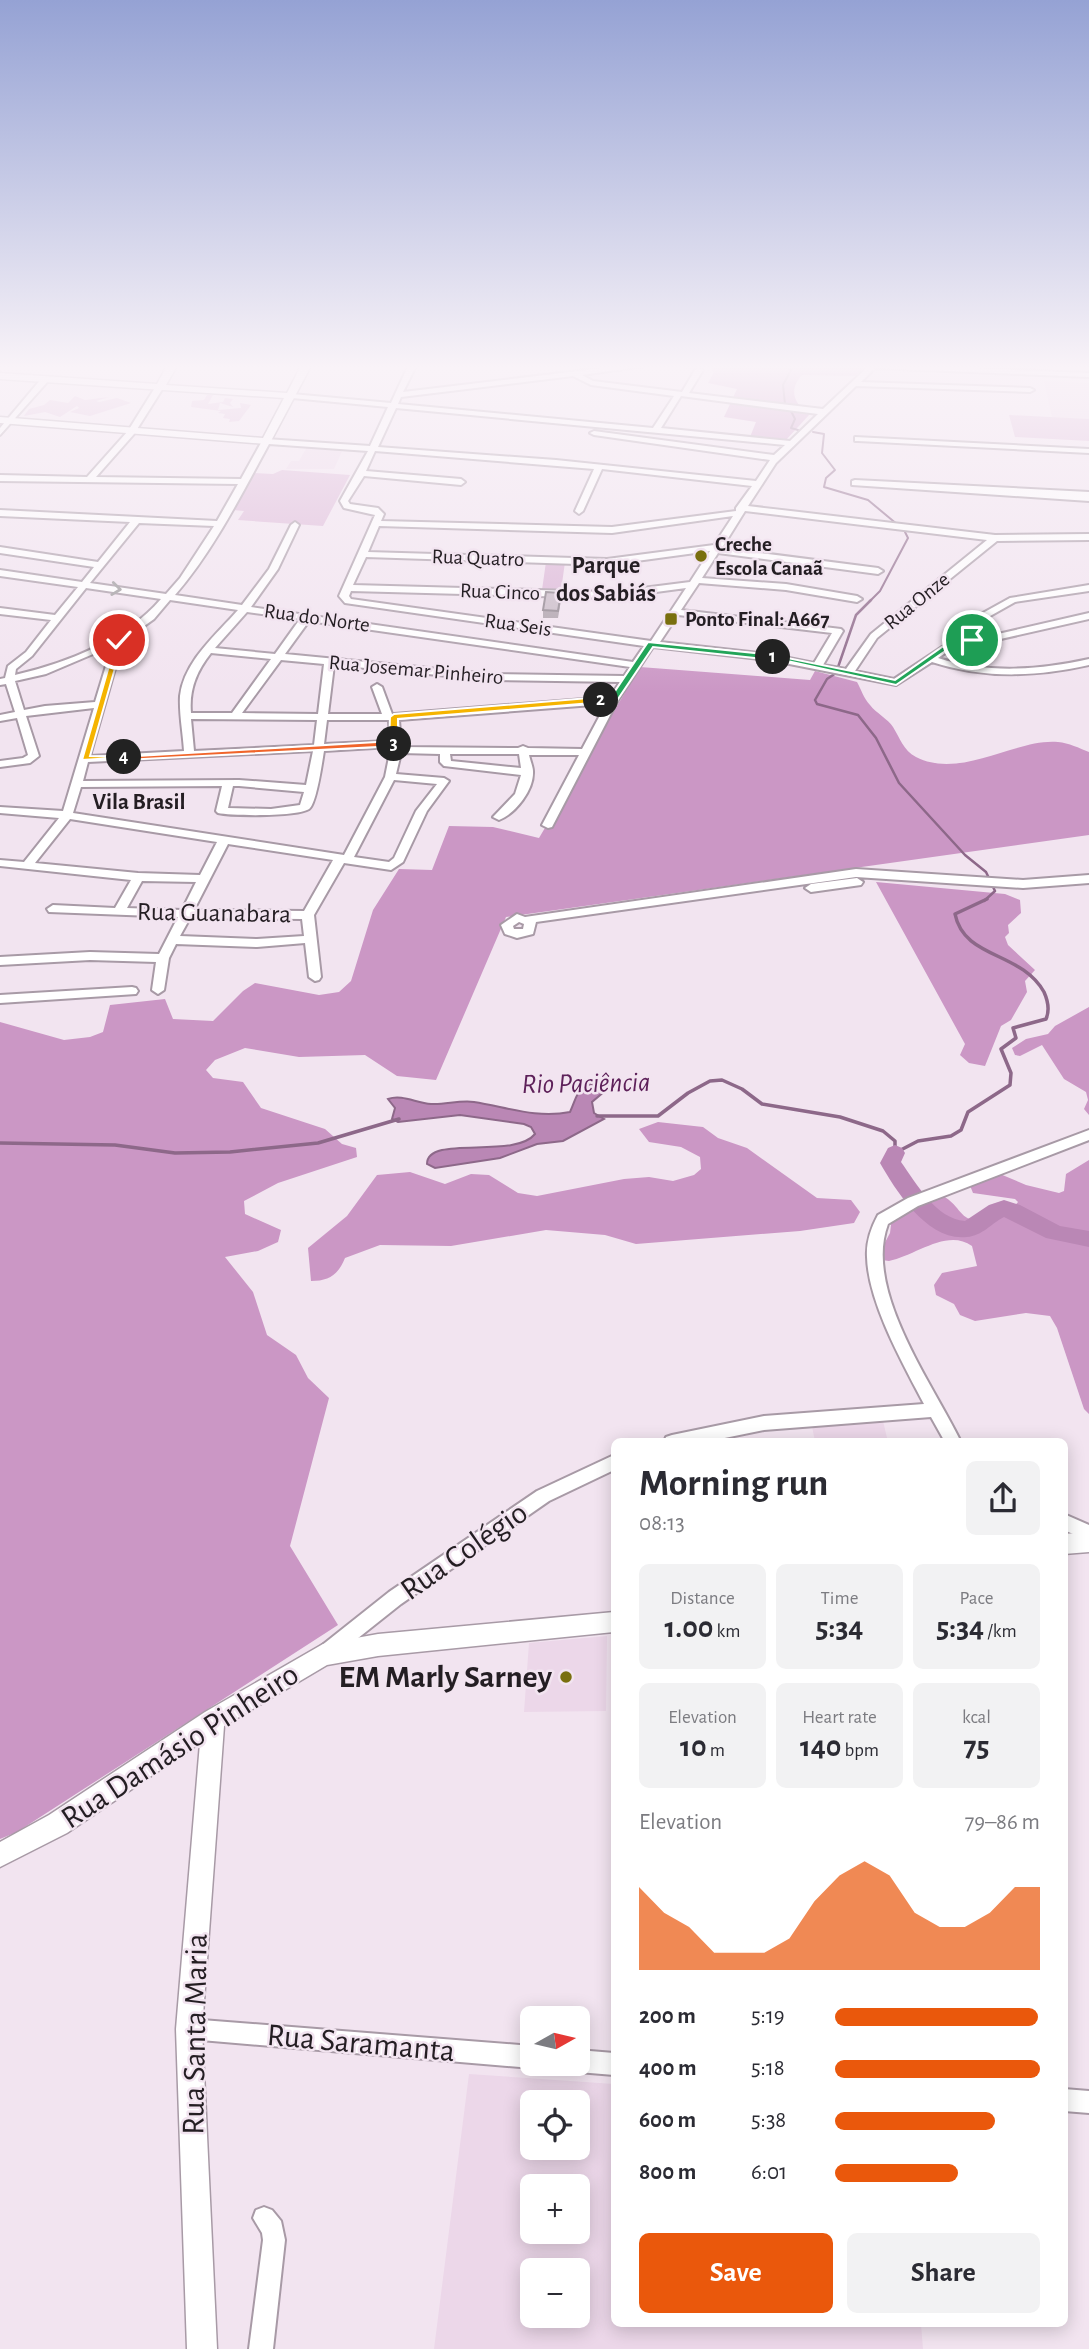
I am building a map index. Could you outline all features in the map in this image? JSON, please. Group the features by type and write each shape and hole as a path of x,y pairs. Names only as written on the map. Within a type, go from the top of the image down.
{"street":[{"path":"89,480 95,474"},
{"path":"5,682 42,672 119,640 151,617 171,596 220,524 249,474"},
{"path":"346,592 378,518 375,510 343,505 361,474"},
{"path":"368,474 461,482"},
{"path":"579,511 596,474"},
{"path":"665,474 755,484"},
{"path":"548,825 613,700 635,665 677,612 763,474"},
{"path":"0,478 245,482"},
{"path":"1089,496 855,483 1089,496"},
{"path":"378,518 612,530 738,511 995,538 1089,537"},
{"path":"0,525 4,513 220,524"},
{"path":"5,682 11,668 25,658 137,519"},
{"path":"189,755 186,690 207,650 246,607 283,558 295,525"},
{"name":"Rua Onze","path":"845,671 874,636 995,538"},
{"name":"Rua Quatro","path":"362,554 607,562 718,548 878,571"},
{"path":"0,551 102,565"},
{"name":"Rua do Norte","path":"0,573 635,665"},
{"name":"Rua Cinco","path":"346,592 611,595 696,582 786,587 857,599"},
{"path":"995,636 976,619 1001,603 1089,587"},
{"name":"Rua Seis","path":"346,592 348,601 824,666 900,682 929,658"},
{"path":"0,611 56,618"},
{"path":"677,612 838,631 824,666"},
{"path":"929,658 945,649 1089,616"},
{"path":"235,716 307,617"},
{"path":"28,864 67,815 119,640"},
{"name":"Rua Josemar Pinheiro","path":"207,650 276,659 511,678 626,679"},
{"path":"929,658 964,669 993,671 1070,667 1089,662"},
{"path":"228,783 222,811 297,811 305,808 312,789 319,748 320,719 329,662"},
{"path":"1070,667 1089,671"},
{"path":"0,764 30,760 34,752 22,712 5,682"},
{"path":"315,977 308,915 344,859 390,777 396,747 391,717 377,687"},
{"path":"188,716 320,719 391,717 613,700"},
{"path":"0,718 22,712 99,705"},
{"path":"85,758 396,747 586,752"},
{"path":"445,749 445,762 448,764 528,772"},
{"path":"499,817 521,797 528,772 523,749"},
{"path":"0,810 67,815 386,866 399,860 422,811 444,780 390,777"},
{"path":"77,784 228,783 312,789"},
{"path":"158,990 163,958 224,840"},
{"path":"0,863 138,877 205,879"},
{"path":"529,923 850,883 878,873 1051,884 1089,879"},
{"name":"Rua Guanabara","path":"120,910 138,877"},
{"path":"1003,882 1038,891 1089,885"},
{"name":"Rua Guanabara","path":"53,909 308,915"},
{"path":"173,940 257,943 310,939"},
{"path":"0,961 90,956 163,958"},
{"path":"0,999 132,991"},
{"path":"951,1438 934,1410 876,1276 874,1244 883,1219 912,1202 1089,1135"},
{"path":"691,1438 764,1423 934,1410"},
{"name":"Rua Colégio","path":"323,1655 396,1598 543,1496 611,1463"},
{"path":"1068,1523 1089,1533"},
{"path":"1068,1544 1089,1542"},
{"name":"Rua Damásio Pinheiro","path":"0,1854 58,1825 213,1720 323,1655 378,1645 611,1622"},
{"name":"Rua Santa Maria","path":"202,2349 189,2029 213,1720"},
{"name":"Rua Saramanta","path":"189,2029 520,2056"},
{"path":"590,2062 611,2064"},
{"path":"1068,2100 1089,2102"},
{"path":"261,2349 274,2240 273,2229 264,2218"}],"shaded area":[{"path":"253,474 350,475 323,526 238,520 244,511 233,510"},
{"path":"546,562 565,562 561,591 542,590"},
{"path":"640,667 810,680 815,671 857,682 868,703 891,724 908,751 933,763 970,761 1042,742 1066,743 1089,752 1089,835 506,917 436,1080 397,1076 365,1055 299,1057 245,1048 215,1060 206,1070 213,1078 243,1082 261,1108 325,1129 342,1144 356,1148 357,1157 278,1183 244,1201 245,1214 281,1230 278,1242 258,1251 225,1257 253,1292 267,1335 296,1355 308,1378 329,1398 290,1546 338,1625 17,1832 0,1839 0,1022 64,1040 90,1037 103,1032 110,1005 165,999 173,1019 213,1021 243,991 255,983 319,995 339,992 351,981 373,910 399,869 432,870 449,826 493,827 539,838"},
{"path":"876,882 1005,894 1020,900 1021,913 1008,925 1009,933 1005,937 1008,945 1035,970 1025,981 1027,992 1011,1020 1001,1026 985,1066 969,1063 960,1055 965,1044"},
{"path":"1089,1007 1089,1115 1084,1109 1088,1100 1086,1092 1064,1079 1042,1045 1020,1056 1015,1055 1012,1048 1026,1039 1048,1034 1055,1026"},
{"path":"603,1082 611,1086 592,1102 594,1113 604,1119 563,1141 537,1144 500,1158 435,1168 427,1164 431,1155 441,1150 509,1145 524,1142 535,1134 531,1127 524,1124 460,1115 398,1122 392,1119 395,1108 388,1099 404,1098 431,1104 474,1102 534,1113 558,1114 570,1112 583,1088"},
{"path":"658,1122 703,1127 718,1138 747,1148 817,1198 851,1200 860,1212 854,1223 800,1231 636,1244 605,1235 546,1230 451,1246 380,1245 345,1258 336,1273 328,1278 311,1281 308,1248 347,1216 377,1175 410,1172 445,1184 471,1174 489,1175 518,1193 537,1196 624,1179 649,1177 673,1181 694,1175 701,1169 700,1157 681,1147 649,1142 639,1129"},
{"path":"1089,1160 1089,1414 1084,1409 1057,1328 1050,1316 1026,1313 975,1321 960,1315 954,1304 936,1295 934,1285 942,1273 977,1266 972,1246 952,1240 889,1261 882,1260 881,1250 890,1233 892,1217 939,1194 968,1218 983,1219 1008,1210 1018,1202 1015,1199 973,1193 969,1183 1000,1174 1026,1185 1059,1193 1064,1191 1066,1174"},
{"path":"883,1421 887,1438 814,1438 812,1426"},
{"name":"EM Marly Sarney","path":"607,1636 606,1711 524,1712 529,1643"},
{"path":"469,2074 611,2084 611,2327 921,2327 923,2349 434,2349"}],"building":[{"path":"546,592 561,593 558,611 543,610"}],"waterway":[{"path":"831,474 826,478 824,487 868,500 898,525"},
{"path":"905,532 908,538 880,591 856,615 836,673 827,679 815,700 817,704 858,715 876,738 899,783 965,855 986,872 995,891 985,900"},
{"path":"597,1116 658,1116 688,1093 710,1081 722,1080 742,1089 762,1104 840,1117 883,1131 895,1141 895,1153 918,1141 951,1136 961,1130 968,1112 1010,1085 1011,1073 1001,1049 1016,1038 1013,1028 1046,1019 1048,1012 1044,992 1034,979 1022,969 981,948 960,929 955,914 985,900"},
{"name":"Rio Paciência","path":"0,1143 115,1145 175,1153 230,1152 318,1143 399,1119"},
{"name":"Rio Paciência","path":"895,1153 890,1163 917,1199 940,1222 953,1228 967,1229 1004,1208 1053,1232 1089,1239"}],"place":[{"name":"Creche Escola Canaã","path":"701,556"},
{"name":"Ponto Final: A667","path":"671,619"},
{"name":"EM Marly Sarney","path":"566,1677"}],"district":[{"name":"Parque dos Sabiás","path":"606,580"},
{"name":"Vila Brasil","path":"139,802"}],"route":[{"path":"119,640 85,758 395,744 394,717 613,700 650,644 769,657 900,682 929,658 945,649 972,640"}]}
